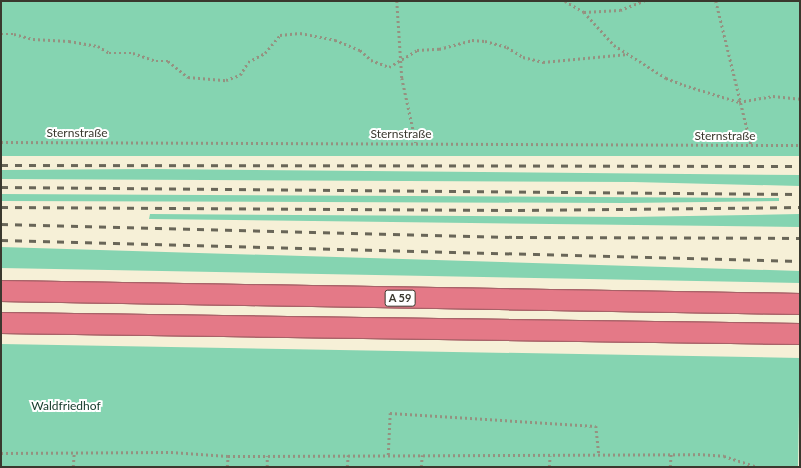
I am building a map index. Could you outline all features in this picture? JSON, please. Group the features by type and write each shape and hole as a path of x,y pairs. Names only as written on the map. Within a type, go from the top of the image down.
{"highway":[{"name":"A 59","path":"1,292 800,304"},
{"path":"1,323 800,334"}],"path":[{"path":"397,1 402,78 416,143"},
{"path":"564,1 584,12 614,45 666,78 739,102 773,96 800,99"},
{"path":"584,12 620,10 644,1"},
{"path":"716,1 739,102 751,145"},
{"path":"1,34 14,34 33,39 69,41 98,46 109,53 133,53 156,61 168,61 188,77 226,80 240,75 248,62 264,53 280,35 300,33 335,40 360,50 371,60 389,68 418,50 445,48 472,40 485,41 507,47 523,57 543,62 628,54"},
{"name":"Sternstraße","path":"1,142 800,145"},
{"path":"388,455 390,413 596,426 599,455"},
{"path":"1,453 171,452 228,456 671,454 724,456 758,467"},
{"path":"73,467 74,453"},
{"path":"670,467 671,454"},
{"path":"347,467 348,455"},
{"path":"421,467 422,455"},
{"path":"549,467 550,455"},
{"path":"227,467 228,456"},
{"path":"266,467 267,456"}],"green space":[{"path":"1,1 800,1 800,156 1,156"},
{"path":"151,169 800,175 800,186 633,182 1,179 1,170"},
{"path":"1,194 779,198 779,201 626,203 1,201"},
{"path":"150,214 628,217 800,214 800,227 149,219"},
{"path":"1,247 800,271 800,283 1,268"},
{"name":"Waldfriedhof","path":"1,344 800,358 798,467 1,467"}],"railway":[{"path":"1,165 800,166"},
{"path":"1,187 800,194"},
{"path":"1,207 518,210 800,207"},
{"path":"1,224 516,237 800,238"},
{"path":"1,240 800,261"}]}
